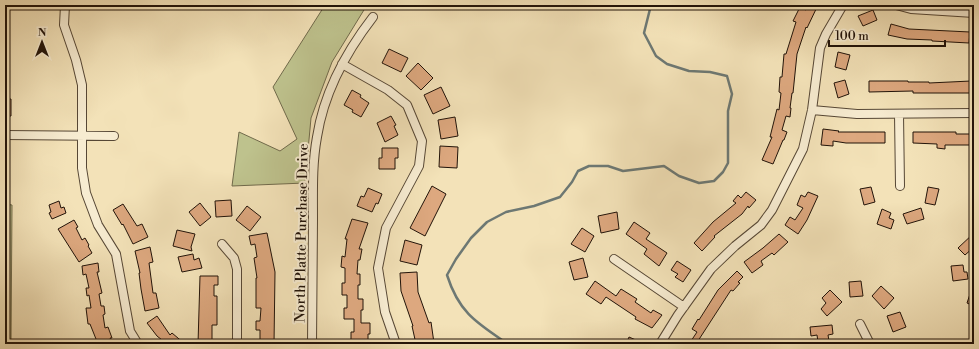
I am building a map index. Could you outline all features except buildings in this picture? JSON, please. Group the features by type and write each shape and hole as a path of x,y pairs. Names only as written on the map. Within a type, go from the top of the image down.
{"street":[{"path":"65,5 64,25 76,60 82,85 82,168 86,193 98,225 116,254 130,331 138,344"},
{"path":"660,344 711,270 735,246 761,225 772,210 803,149 812,110 820,48 826,34 843,5"},
{"path":"896,5 911,8 974,13"},
{"name":"North Platte Purchase Drive","path":"312,344 313,182 317,137 327,98 342,64 355,41 373,17"},
{"path":"342,64 388,90 407,105 422,141 419,166 386,228 378,268 385,312 396,344"},
{"path":"812,110 857,114 974,113"},
{"path":"899,114 900,186"},
{"path":"5,135 114,136"},
{"path":"222,244 234,258 237,269 237,344"},
{"path":"614,259 684,308"},
{"path":"860,324 870,344"}],"green space":[{"path":"325,5 367,5 332,62 311,118 305,183 232,186 239,132 280,151 297,139 273,87"},
{"path":"5,204 12,205 11,344 5,344"}],"waterway":[{"path":"508,344 470,316 457,299 447,275 471,238 487,222 506,212 534,206 560,197 572,182 578,171 589,166 608,166 623,171 664,166 679,176 699,183 714,181 723,172 728,163 728,111 732,94 727,76 710,72 689,71 667,64 656,56 644,33 651,5"}]}
